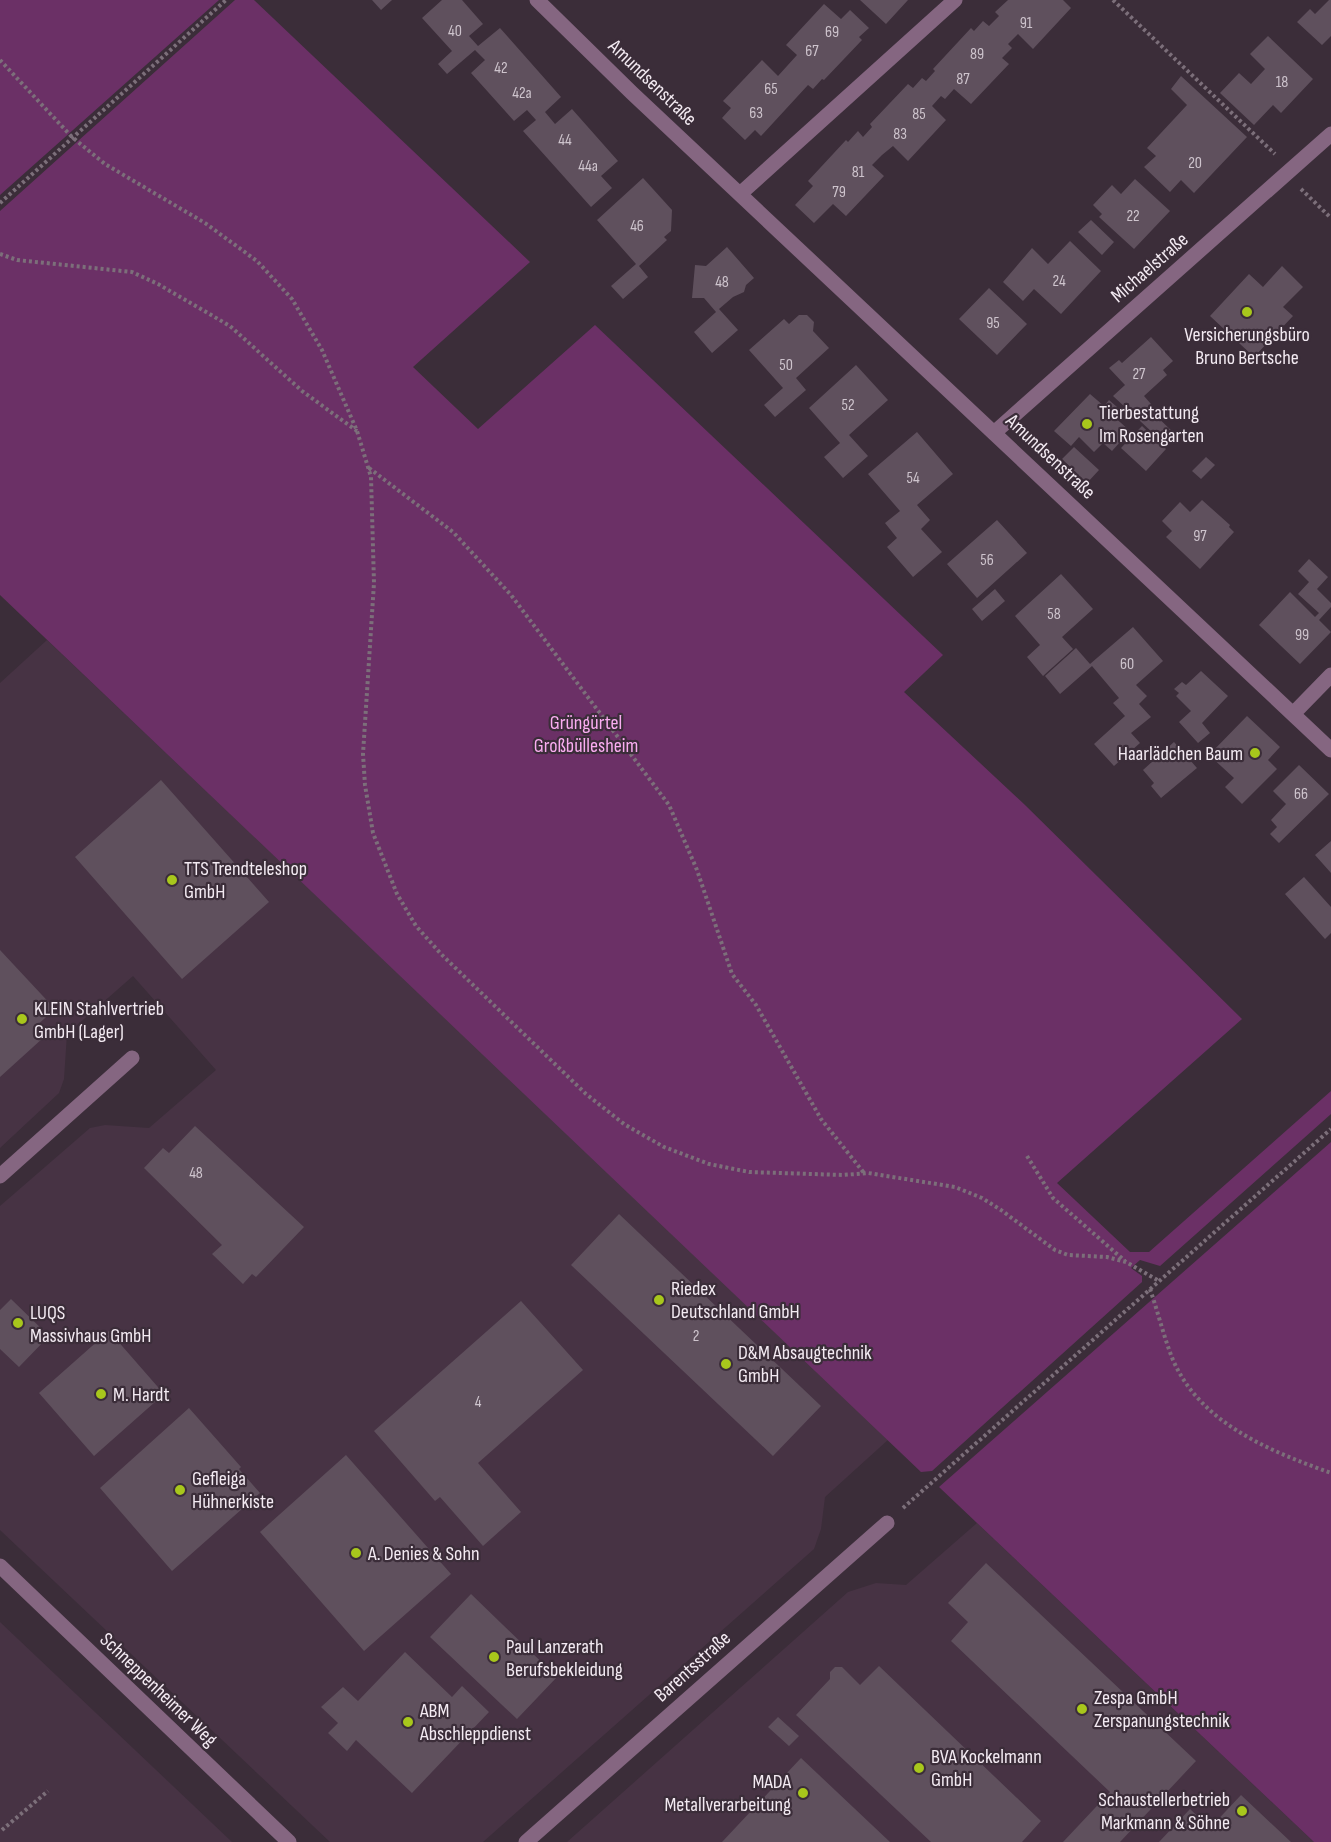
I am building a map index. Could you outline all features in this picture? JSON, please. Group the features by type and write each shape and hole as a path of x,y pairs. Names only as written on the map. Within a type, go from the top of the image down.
{"street":[{"name":"Amundsenstraße","path":"537,0 1331,750"},
{"path":"740,194 955,0"},
{"name":"Michaelstraße","path":"995,432 1331,134"},
{"path":"1293,714 1331,675"},
{"path":"0,1176 132,1058"},
{"name":"Barentsstraße","path":"526,1842 887,1523"},
{"name":"Schneppenheimer Weg","path":"0,1566 289,1842"}],"path":[{"path":"0,203 226,0"},
{"path":"1113,0 1281,160 1300,188 1331,218"},
{"path":"0,60 72,137 105,164 224,236 275,278 292,299 313,332 339,386 357,431 368,468 374,505 374,544 365,699 365,785 379,853 397,894 417,926 536,1048 586,1094 644,1136 664,1147 727,1168 749,1172 865,1173 955,1186 982,1198 1001,1210 1055,1250 1068,1255 1107,1257 1126,1262"},
{"path":"0,254 17,260 132,272 158,284 230,326 302,391 357,431"},
{"path":"368,468 447,526 504,587 669,805 681,831 732,974 766,1022 821,1119 865,1173"},
{"path":"887,1523 1331,1129"},
{"path":"1027,1156 1053,1198 1126,1262 1159,1281"},
{"path":"1150,1289 1173,1360 1191,1388 1211,1411 1256,1443 1331,1473"},
{"path":"2,1830 48,1791"}],"shaded area":[{"path":"47,640 889,1439 825,1497 821,1529 814,1549 483,1842 330,1842 0,1530 0,1206 90,1128 105,1125 149,1128 216,1070 133,976 67,1034 64,1079 59,1093 0,1148 0,683"},
{"path":"977,1523 1314,1842 567,1842 848,1592 876,1583 906,1585"},
{"path":"0,1622 232,1842 0,1842"}],"green space":[{"path":"0,0 219,0 0,195"},
{"name":"Grüngürtel Großbüllesheim","path":"235,0 254,0 530,262 413,367 478,429 595,325 943,655 904,692 1025,805 1242,1019 1057,1183 1130,1252 1149,1252 1331,1091 1331,1114 1160,1266 1140,1260 1131,1268 1142,1276 1142,1282 932,1471 921,1472 0,595 0,211"},
{"path":"1331,1142 1331,1842 1314,1842 939,1487"}],"building":[{"path":"372,0 392,0 381,10"},
{"path":"442,0 462,0 483,24 469,36 478,46 500,28 561,97 545,112 555,124 572,109 618,161 601,176 612,188 591,207 523,131 536,120 527,110 514,121 471,73 485,60 475,50 447,74 438,64 452,51 422,18"},
{"path":"860,0 908,0 886,24"},
{"path":"1008,0 1063,0 1071,8 1033,49 1018,34 1008,44 1012,48 1002,58 1009,64 971,104 954,89 945,99 941,96 932,106 946,120 908,161 893,146 882,155 872,165 884,176 846,216 833,204 814,223 795,205 813,186 808,181 846,140 848,142 858,131 863,137 872,127 870,124 908,84 913,88 922,78 926,81 935,71 933,69 971,28 974,31 983,21 989,26 999,16 995,12"},
{"path":"1331,0 1331,36 1322,45 1297,22 1310,9 1315,14"},
{"path":"824,4 841,19 850,10 869,28 859,37 862,40 824,80 822,79 813,89 808,85 761,136 755,130 745,140 722,118 731,108 723,101 762,60 778,76 797,55 786,45"},
{"path":"1268,36 1313,79 1281,113 1273,105 1254,125 1220,93 1239,73 1251,84 1265,69 1250,54"},
{"path":"1181,76 1247,137 1194,193 1181,180 1170,192 1144,167 1156,156 1147,148 1187,105 1171,89"},
{"path":"643,178 672,210 671,231 664,237 667,240 639,266 648,277 623,299 611,286 636,264 597,220"},
{"path":"1135,179 1170,211 1134,249 1099,217 1102,214 1093,205 1112,185 1121,194"},
{"path":"1091,220 1114,242 1102,255 1078,232"},
{"path":"1070,241 1101,271 1061,314 1034,289 1023,301 1003,282 1032,248 1048,264"},
{"path":"727,247 754,278 746,285 744,292 733,297 719,309 738,330 712,353 694,332 716,312 704,298 692,298 695,265 706,266"},
{"path":"1282,266 1303,287 1283,307 1293,316 1254,357 1210,316 1249,274 1263,287"},
{"path":"989,288 1027,324 997,355 959,319"},
{"path":"799,315 807,315 814,322 813,331 829,348 796,378 806,390 775,417 764,405 783,388 749,350 784,319 789,324"},
{"path":"1151,337 1173,361 1163,370 1167,375 1144,396 1151,404 1148,408 1176,435 1166,445 1113,396 1125,385 1109,368 1119,360 1122,363"},
{"path":"856,365 888,400 849,435 868,456 843,478 824,457 840,443 809,408"},
{"path":"1090,394 1104,406 1109,400 1117,407 1111,414 1130,431 1112,451 1103,443 1094,452 1079,437 1071,446 1054,431"},
{"path":"1142,426 1166,449 1146,471 1121,448"},
{"path":"917,432 953,474 917,505 930,520 921,529 942,552 913,577 887,547 897,538 885,523 900,511 868,474"},
{"path":"1074,447 1099,470 1087,483 1062,459"},
{"path":"1206,457 1215,465 1201,479 1192,471"},
{"path":"1202,500 1230,525 1229,527 1234,532 1200,569 1166,537 1172,531 1162,521 1180,502 1190,512"},
{"path":"997,520 1027,553 977,598 947,564"},
{"path":"1309,559 1328,577 1317,589 1331,603 1331,607 1319,620 1331,632 1300,664 1259,625 1290,592 1315,617 1319,613 1298,594 1309,582 1298,571"},
{"path":"1061,574 1093,609 1062,637 1073,649 1043,676 1027,657 1040,645 1015,616"},
{"path":"995,589 1005,601 982,621 972,609"},
{"path":"1133,627 1163,661 1136,685 1147,696 1139,704 1151,717 1131,733 1140,743 1114,766 1094,744 1125,716 1113,703 1119,698 1092,666 1060,694 1045,676 1076,648 1090,664"},
{"path":"1201,671 1228,696 1202,723 1210,733 1198,743 1179,722 1191,711 1176,696 1179,693 1174,689 1182,682 1186,685"},
{"path":"1247,716 1280,747 1268,760 1277,769 1242,804 1225,787 1234,778 1209,755"},
{"path":"1174,742 1197,768 1161,798 1151,786 1154,783 1143,770"},
{"path":"1299,765 1329,794 1279,843 1270,834 1277,827 1271,820 1286,804 1273,791"},
{"name":"TTS Trendteleshop GmbH","path":"161,780 269,902 182,979 75,857"},
{"path":"1331,841 1331,873 1315,855"},
{"path":"1304,877 1331,907 1331,933 1325,939 1285,894"},
{"name":"KLEIN Stahlvertrieb GmbH (Lager)","path":"0,950 55,1009 34,1028 43,1038 0,1077"},
{"path":"195,1126 304,1227 256,1277 252,1274 243,1284 212,1254 222,1245 144,1168 163,1148 169,1153"},
{"path":"619,1214 821,1406 773,1456 571,1265"},
{"name":"LUQS Massivhaus GmbH","path":"11,1299 49,1336 19,1367 0,1349 0,1310"},
{"path":"521,1301 583,1370 478,1463 521,1512 483,1546 440,1497 435,1501 374,1431"},
{"name":"M. Hardt","path":"109,1331 164,1394 94,1456 39,1393"},
{"name":"Gefleiga Hühnerkiste","path":"189,1408 241,1467 239,1469 260,1493 172,1571 100,1488"},
{"name":"A. Denies & Sohn","path":"346,1455 451,1574 364,1651 260,1532"},
{"name":"Zespa GmbH Zerspanungstechnik","path":"986,1563 1196,1761 1120,1842 1063,1842 1110,1792 951,1641 968,1622 948,1603"},
{"name":"Paul Lanzerath Berufsbekleidung","path":"471,1594 557,1677 517,1719 430,1637"},
{"name":"ABM Abschleppdienst","path":"405,1652 452,1697 462,1686 489,1712 412,1793 356,1740 347,1751 328,1733 338,1723 321,1707 343,1687 358,1701"},
{"name":"BVA Kockelmann GmbH","path":"879,1666 1041,1821 1022,1842 931,1842 796,1715 830,1679 830,1672 835,1667 842,1667 860,1685"},
{"path":"778,1717 799,1736 789,1746 768,1727"},
{"name":"MADA Metallverarbeitung","path":"801,1758 890,1842 722,1842"},
{"name":"Schaustellerbetrieb Markmann & Söhne","path":"1241,1795 1291,1842 1159,1842 1190,1809 1210,1828"}],"place":[{"name":"Versicherungsbüro Bruno Bertsche","path":"1247,312"},
{"name":"Tierbestattung Im Rosengarten","path":"1087,424"},
{"name":"Haarlädchen Baum","path":"1255,753"},
{"name":"TTS Trendteleshop GmbH","path":"172,880"},
{"name":"KLEIN Stahlvertrieb GmbH (Lager)","path":"22,1019"},
{"name":"Riedex Deutschland GmbH","path":"659,1300"},
{"name":"LUQS Massivhaus GmbH","path":"18,1323"},
{"name":"D&M Absaugtechnik GmbH","path":"726,1364"},
{"name":"M. Hardt","path":"101,1394"},
{"name":"Gefleiga Hühnerkiste","path":"180,1490"},
{"name":"A. Denies & Sohn","path":"356,1553"},
{"name":"Paul Lanzerath Berufsbekleidung","path":"494,1657"},
{"name":"Zespa GmbH Zerspanungstechnik","path":"1082,1709"},
{"name":"ABM Abschleppdienst","path":"408,1722"},
{"name":"BVA Kockelmann GmbH","path":"919,1768"},
{"name":"MADA Metallverarbeitung","path":"803,1793"},
{"name":"Schaustellerbetrieb Markmann & Söhne","path":"1242,1811"}]}
